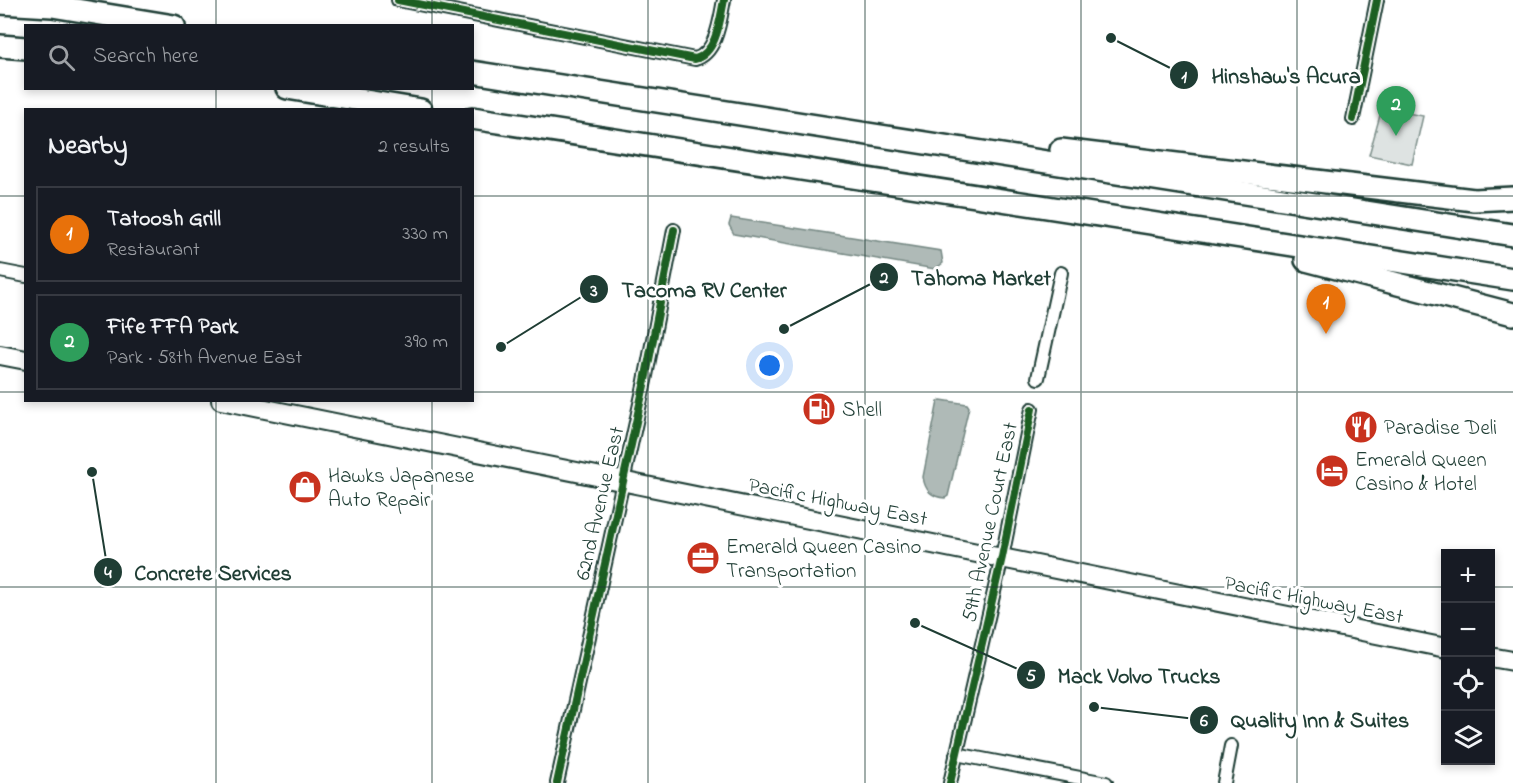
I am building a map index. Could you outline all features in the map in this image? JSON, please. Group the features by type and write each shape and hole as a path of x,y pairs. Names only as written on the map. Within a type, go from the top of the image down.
{"highway":[{"path":"0,3 52,6 162,24"},
{"path":"0,46 24,48"},
{"path":"474,72 1513,235"},
{"path":"299,90 409,108"},
{"path":"474,118 1513,279"},
{"path":"971,149 1063,150 1474,201 1513,198"},
{"path":"1098,213 1340,267 1513,314"}],"main road":[{"path":"0,348 14,358"},
{"name":"Pacific Highway East","path":"231,402 1441,647"},
{"path":"1495,658 1513,661"}],"street":[{"path":"398,0 688,58 703,56 714,37 724,0"},
{"path":"1353,119 1377,0"},
{"name":"62nd Avenue East","path":"557,783 623,481 674,230"},
{"path":"0,271 24,276"},
{"path":"1038,378 1060,273"},
{"name":"59th Avenue Court East","path":"950,783 1002,557 1032,409"},
{"path":"1224,783 1232,746"},
{"path":"956,754 1106,783"}],"shaded area":[{"path":"1382,108 1423,116 1412,164 1369,155"},
{"path":"731,218 941,251 943,263 935,269 734,234 729,225"},
{"path":"938,401 967,404 969,407 948,496 945,498 930,492 925,486 923,477"}],"cycle path":[{"path":"398,0 695,59 702,56 713,43 724,0"},
{"path":"1353,119 1377,0"},
{"path":"557,783 645,381 674,230"},
{"path":"950,783 1002,557 1032,409"}],"place":[{"name":"Hinshaw's Acura","path":"1111,38"},
{"name":"Fife FFA Park","path":"1396,136"},
{"name":"Tahoma Market","path":"784,329"},
{"name":"Tatoosh Grill","path":"1326,334"},
{"name":"Tacoma RV Center","path":"501,347"},
{"name":"Shell","path":"819,409"},
{"name":"Paradise Deli","path":"1361,427"},
{"name":"Emerald Queen Casino & Hotel","path":"1332,471"},
{"name":"Concrete Services","path":"92,472"},
{"name":"Hawks Japanese Auto Repair","path":"305,487"},
{"name":"Emerald Queen Casino Transportation","path":"703,558"},
{"name":"Mack Volvo Trucks","path":"915,623"},
{"name":"Quality Inn & Suites","path":"1094,707"}]}
